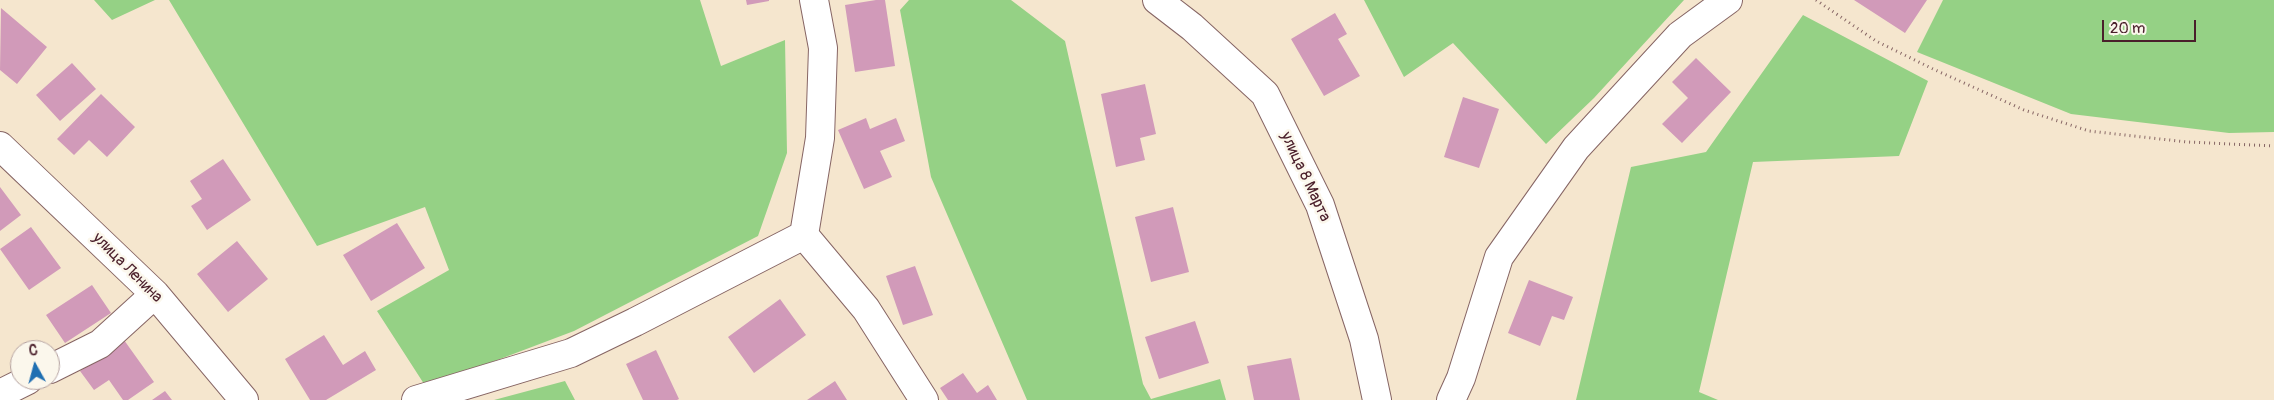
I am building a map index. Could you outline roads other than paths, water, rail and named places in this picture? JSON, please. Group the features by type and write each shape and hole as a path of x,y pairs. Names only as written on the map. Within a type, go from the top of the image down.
{"street":[{"path":"814,0 823,48 820,138 804,235 866,309 924,400"},
{"name":"улица 8 Марта","path":"1157,0 1192,28 1265,94 1320,204 1364,339 1377,400"},
{"path":"1451,400 1461,378 1498,257 1576,148 1680,35 1728,0"},
{"name":"улица Ленина","path":"0,146 155,294 244,400"},
{"path":"416,400 571,353 636,322 804,235"},
{"path":"60,364 100,344 155,294"}]}
